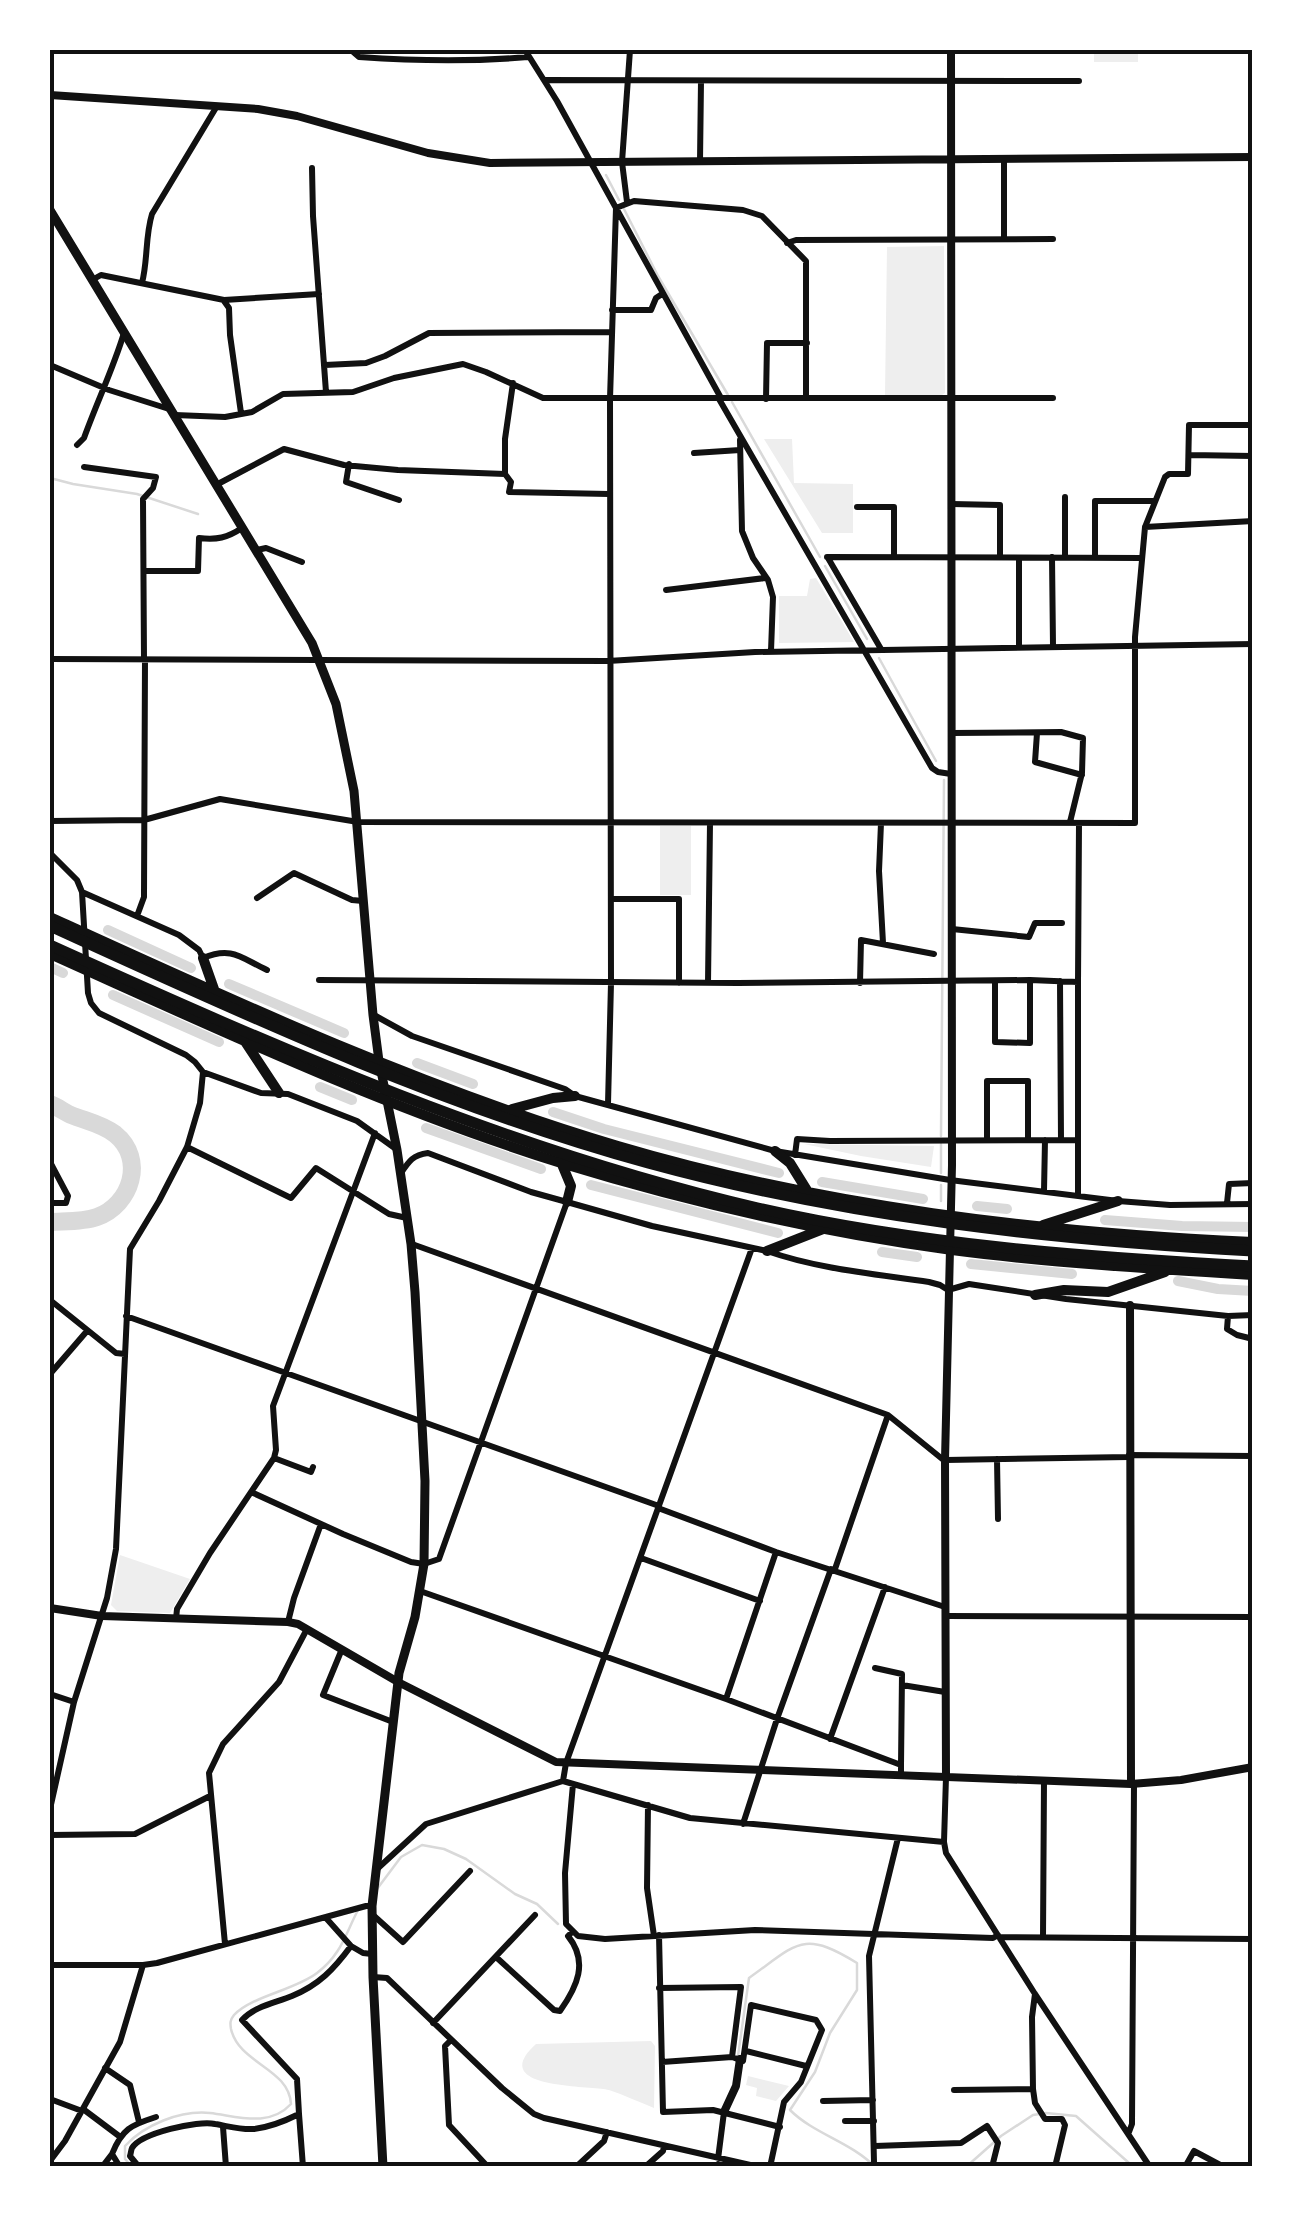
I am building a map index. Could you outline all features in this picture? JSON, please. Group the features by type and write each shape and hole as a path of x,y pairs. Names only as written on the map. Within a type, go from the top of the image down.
{"highway":[{"path":"50,917 379,1062 506,1110 667,1159 808,1192 950,1215 1252,1245"},
{"path":"50,926 362,1064 511,1120 647,1163 815,1202 960,1226 1093,1240 1252,1245"},
{"path":"50,945 396,1095 542,1148 674,1187 829,1222 958,1242 1251,1272"},
{"path":"50,954 387,1100 561,1162 671,1194 824,1229 949,1249 1088,1265 1251,1272"},
{"path":"203,958 215,992"},
{"path":"244,1040 279,1092"},
{"path":"506,1110 576,1096"},
{"path":"775,1151 790,1163 808,1192"},
{"path":"561,1162 572,1186 566,1202"},
{"path":"1037,1226 1118,1201"},
{"path":"767,1250 824,1229"},
{"path":"1034,1295 1064,1290 1108,1292 1171,1270"}],"main road":[{"path":"50,210 320,661 341,724 358,822 372,1015 397,1150 415,1292 426,1534 420,1591 398,1682 372,1910 383,2167"}],"street":[{"path":"351,50 359,57 435,61 482,61 527,53 592,162 740,436 862,650 932,768 952,774"},
{"path":"627,202 622,162 630,50"},
{"path":"952,50 952,1140 944,1842 946,1853 998,1936 1150,2167"},
{"path":"544,80 1079,81"},
{"path":"700,160 701,81"},
{"path":"50,95 258,108 466,161 1253,156"},
{"path":"142,283 152,214 218,105"},
{"path":"1004,159 1004,238"},
{"path":"312,168 326,392"},
{"path":"616,208 634,201 743,210 762,216 806,262 806,398"},
{"path":"608,1104 609,494 616,208"},
{"path":"787,242 1053,239"},
{"path":"92,280 102,275 224,300 318,294"},
{"path":"612,310 650,310 662,294"},
{"path":"224,300 241,413"},
{"path":"324,365 366,363 429,333 611,332"},
{"path":"77,445 84,438 124,333"},
{"path":"766,398 767,343 806,342"},
{"path":"50,364 172,412 215,418 252,412 283,394 353,392 394,378 463,364 543,398 1053,398"},
{"path":"513,383 505,439 505,474 511,482 510,492 609,494"},
{"path":"50,821 144,820 220,799 358,822 1135,823 1135,645 1144,526 1166,476 1188,474 1188,425 1253,425"},
{"path":"740,436 742,531 773,597 772,652"},
{"path":"216,486 284,449 398,470 505,474"},
{"path":"694,453 740,450"},
{"path":"1189,455 1253,456"},
{"path":"349,464 346,482 399,500"},
{"path":"84,467 156,477 153,488 143,499 144,897 137,916"},
{"path":"1064,497 1065,557"},
{"path":"1095,558 1096,502 1154,501"},
{"path":"952,504 1000,505 1000,556"},
{"path":"857,507 894,507 894,557"},
{"path":"1144,526 1253,521"},
{"path":"144,571 198,571 199,538 227,537 242,528"},
{"path":"256,550 266,548 302,562"},
{"path":"1019,557 1019,646"},
{"path":"1052,557 1053,646"},
{"path":"881,649 828,558 1142,558"},
{"path":"666,590 766,578"},
{"path":"50,659 608,661 881,649 1253,644"},
{"path":"952,733 1061,732 1083,738 1075,822 1078,1196"},
{"path":"1036,734 1035,762 1082,775"},
{"path":"708,983 710,822"},
{"path":"881,823 883,944"},
{"path":"50,869 53,856"},
{"path":"53,856 77,880 82,892 88,993 99,1013 186,1055 203,1072 254,1090 288,1094 356,1121 397,1150"},
{"path":"257,898 294,873 352,900 363,901"},
{"path":"82,892 190,941 203,958 226,952 267,970"},
{"path":"611,898 679,899 679,983"},
{"path":"952,929 1029,937 1035,923 1062,923"},
{"path":"860,983 861,940 934,954"},
{"path":"319,980 1078,982"},
{"path":"995,980 995,1042 1030,1042 1030,980"},
{"path":"1060,980 1061,1140"},
{"path":"372,1015 412,1036 576,1096 775,1151 950,1180 1118,1201 1253,1204"},
{"path":"50,1808 74,1702 102,1616 116,1550 130,1248 186,1146 200,1103 203,1072"},
{"path":"987,1140 987,1080 1028,1081 1028,1140"},
{"path":"176,1619 176,1609 193,1581 274,1458 273,1406 375,1133"},
{"path":"795,1155 796,1138 1078,1140"},
{"path":"1044,1140 1044,1191"},
{"path":"186,1146 292,1198 316,1168 388,1214 407,1218"},
{"path":"400,1174 416,1155 428,1153 531,1192 652,1226 861,1272 929,1282 948,1290 968,1284 1034,1295 1249,1315"},
{"path":"50,1162 68,1196 66,1203 50,1204"},
{"path":"1227,1203 1229,1184 1253,1183"},
{"path":"251,1492 410,1562 424,1564 439,1559 566,1202"},
{"path":"410,1244 888,1415 946,1461 1253,1456"},
{"path":"563,1781 566,1762 752,1248"},
{"path":"50,1300 116,1353 125,1354"},
{"path":"1128,2134 1132,2124 1133,1939 1130,1305"},
{"path":"126,1316 421,1419 946,1612 1253,1617"},
{"path":"1228,1316 1231,1332 1253,1339"},
{"path":"50,1374 87,1331"},
{"path":"743,1824 777,1719 888,1415"},
{"path":"274,1458 311,1472 313,1467"},
{"path":"997,1458 998,1519"},
{"path":"288,1622 320,1524"},
{"path":"726,1699 776,1552"},
{"path":"641,1558 760,1601"},
{"path":"830,1739 885,1587"},
{"path":"420,1591 726,1699 900,1770"},
{"path":"50,1608 102,1616 288,1622 308,1629 398,1682 550,1760 761,1770 900,1770 946,1776 1132,1784 1253,1767"},
{"path":"225,1944 209,1773 223,1744 279,1682 308,1629"},
{"path":"342,1649 323,1695 394,1722"},
{"path":"874,1668 902,1674 900,1770"},
{"path":"902,1685 946,1692"},
{"path":"50,1694 74,1702"},
{"path":"1043,1938 1044,1780"},
{"path":"376,1870 426,1824 563,1781 690,1818 944,1842"},
{"path":"573,1784 565,1873 566,1924 578,1936 605,1939 755,1930 992,1938 1253,1939"},
{"path":"50,1835 135,1834 210,1796"},
{"path":"648,1805 647,1888 660,1988 662,2108 713,2110 780,2126"},
{"path":"874,2162 869,1956 898,1838"},
{"path":"50,1965 144,1965 326,1918 372,1910 403,1942 470,1871"},
{"path":"433,2023 535,1915"},
{"path":"326,1918 350,1944 363,1954 372,1954"},
{"path":"496,1957 554,2010 560,2011 574,1992 578,1978 578,1954 568,1936 573,1931"},
{"path":"303,2167 297,2079 242,2020 323,1979 350,1944"},
{"path":"59,2167 51,2159 120,2042 144,1965"},
{"path":"372,1977 387,1978 534,2114 757,2167"},
{"path":"660,1988 741,1987 736,2086 724,2112 718,2158"},
{"path":"1035,1994 1035,2102 1045,2120 1062,2119 1065,2125 1055,2167"},
{"path":"739,2056 751,2004 816,2020 822,2030 800,2082 784,2102 770,2167"},
{"path":"450,2040 444,2058 449,2125 488,2167"},
{"path":"662,2062 739,2056 806,2066"},
{"path":"105,2068 130,2085 138,2122"},
{"path":"954,2090 1033,2089"},
{"path":"50,2099 82,2110 119,2136"},
{"path":"823,2100 873,2100"},
{"path":"139,2167 130,2156 132,2148 187,2124 214,2123 253,2129 299,2114"},
{"path":"102,2167 119,2136 138,2122 156,2117"},
{"path":"846,2121 874,2120"},
{"path":"874,2146 961,2144 988,2126 1002,2144 992,2167"},
{"path":"224,2127 226,2167"},
{"path":"576,2167 604,2141 607,2132"},
{"path":"645,2167 664,2146"},
{"path":"1185,2167 1194,2151 1224,2167"},
{"path":"112,2154 120,2167"}],"shaded area":[{"path":"1094,50 1138,50 1138,62 1094,62"},
{"path":"944,246 945,393 885,395 887,247"},
{"path":"764,439 792,439 794,483 853,484 853,533 822,533"},
{"path":"816,578 854,642 779,643 779,596 807,596 810,579"},
{"path":"660,826 691,826 691,895 660,895"},
{"path":"804,1144 934,1146 931,1167"},
{"path":"120,1555 190,1579 170,1613 117,1611 111,1605"},
{"path":"651,2041 655,2046 654,2108 609,2090 547,2082 523,2070 524,2059 536,2044"},
{"path":"748,2076 789,2086 776,2101 756,2096 757,2088 746,2085"}],"waterway":[{"path":"606,175 619,200"},
{"path":"624,209 658,276 728,395"},
{"path":"732,402 820,557"},
{"path":"50,478 137,494 198,514"},
{"path":"825,566 867,639"},
{"path":"879,658 936,761"},
{"path":"941,1136 944,780"},
{"path":"108,930 191,968"},
{"path":"50,967 63,973"},
{"path":"229,984 344,1033"},
{"path":"113,995 219,1042"},
{"path":"417,1063 473,1084"},
{"path":"320,1087 352,1100"},
{"path":"50,1104 115,1134 125,1144 132,1168 126,1192 109,1211 86,1220 50,1222"},
{"path":"553,1112 604,1129 779,1173"},
{"path":"426,1128 541,1169"},
{"path":"941,1144 941,1173"},
{"path":"822,1182 923,1199"},
{"path":"591,1185 778,1233"},
{"path":"941,1185 941,1201"},
{"path":"977,1206 1007,1209"},
{"path":"1105,1220 1253,1227"},
{"path":"882,1252 917,1257"},
{"path":"971,1264 1072,1274"},
{"path":"1178,1281 1253,1291"},
{"path":"377,1889 401,1857 422,1845 444,1849 537,1904 558,1924"},
{"path":"132,2167 125,2159 125,2146 163,2120 199,2113 263,2118 291,2104 282,2082 236,2041 231,2020 242,2008 308,1979 325,1966 342,1944 358,1910"},
{"path":"738,2056 749,1978 800,1945 824,1946 857,1963 857,1990 830,2033 815,2072 790,2110 875,2167"},
{"path":"966,2167 1001,2136 1033,2115 1046,2113 1076,2116 1129,2163"}]}
